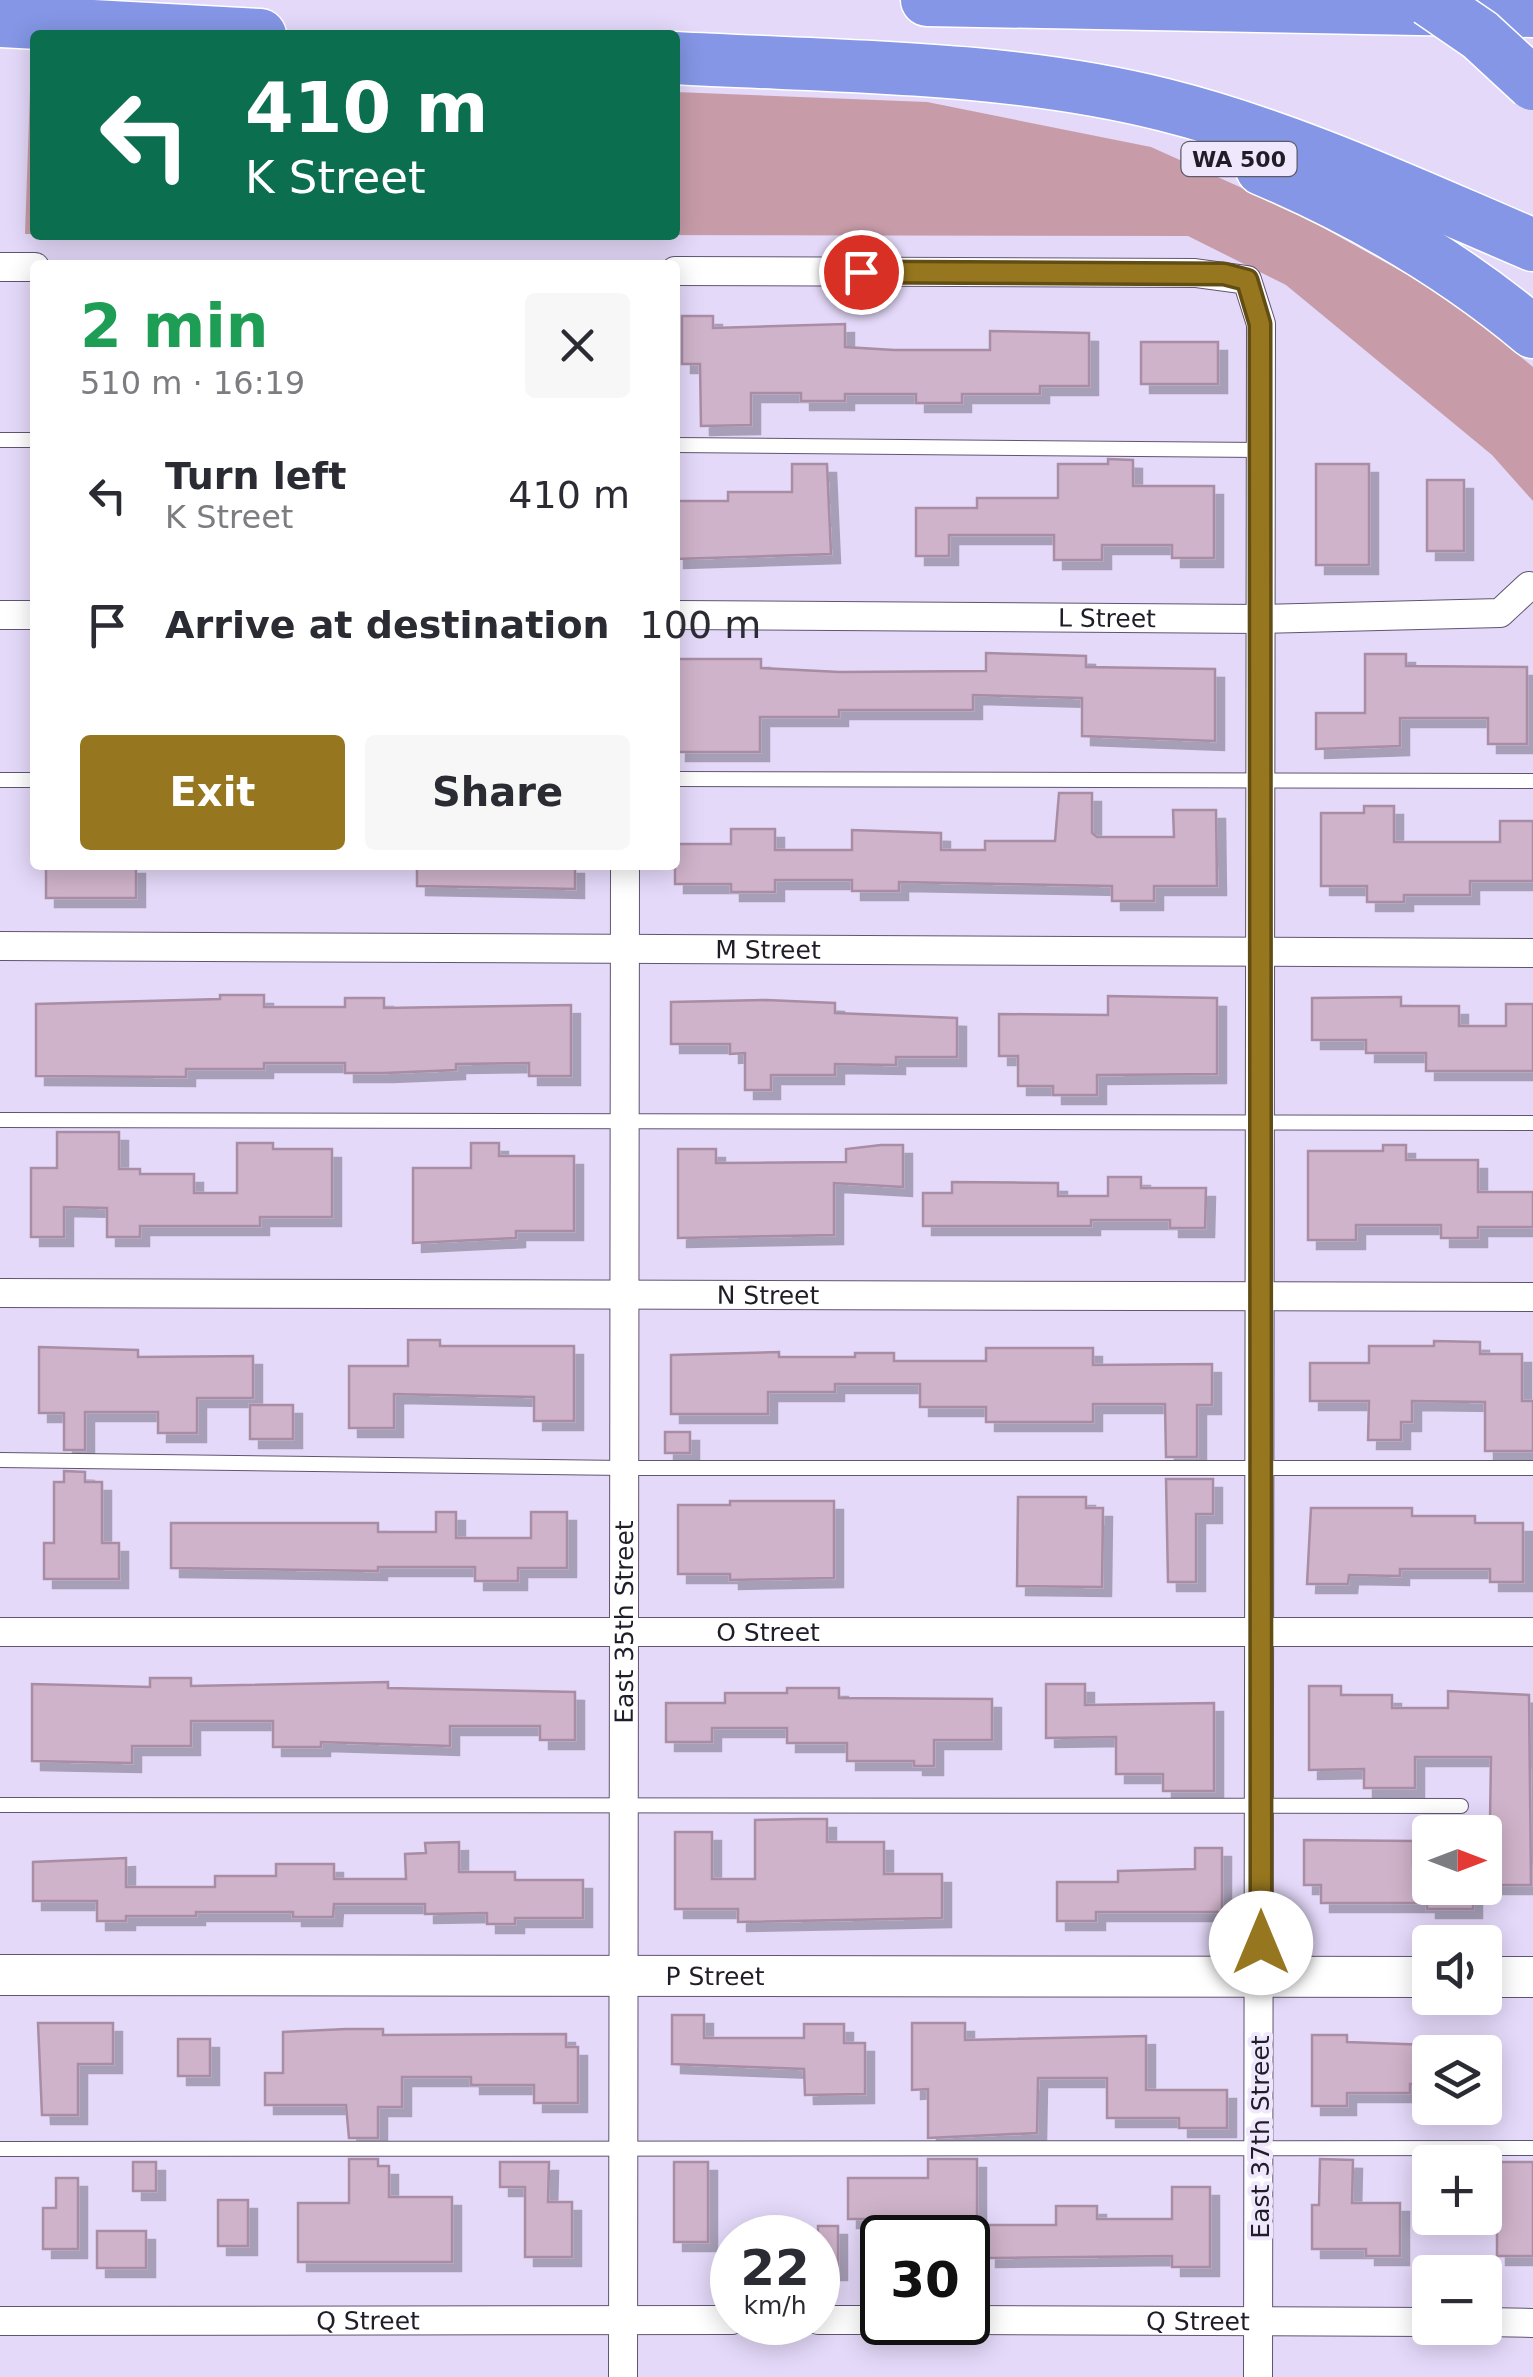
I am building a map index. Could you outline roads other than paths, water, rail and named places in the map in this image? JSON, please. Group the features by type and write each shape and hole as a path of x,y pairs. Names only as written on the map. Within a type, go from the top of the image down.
{"highway":[{"path":"927,0 1533,11"},
{"path":"1429,0 1480,35 1533,84"},
{"path":"0,21 167,30"},
{"name":"WA 500","path":"680,58 910,70 1052,97 1176,131 1354,212 1448,269 1533,332"},
{"path":"910,70 1060,84 1165,105 1269,136 1533,246"}],"street":[{"path":"0,267 30,268"},
{"name":"East 37th Street","path":"680,272 1195,272 1247,280 1260,324 1258,2377"},
{"name":"L Street","path":"680,615 1260,619 1500,614 1528,586"},
{"path":"0,615 30,615"},
{"name":"East 35th Street","path":"622,2377 626,870"},
{"name":"M Street","path":"0,946 1533,953"},
{"name":"N Street","path":"0,1292 1533,1297"},
{"name":"O Street","path":"0,1632 1533,1632"},
{"name":"P Street","path":"0,1975 1412,1978"},
{"path":"1502,1978 1533,1978"},
{"name":"Q Street","path":"0,2321 710,2320"},
{"name":"Q Street","path":"990,2320 1412,2322"},
{"path":"1502,2322 1533,2323"}],"lane":[{"path":"0,440 30,440"},
{"path":"680,445 1260,450"},
{"path":"680,779 1533,781"},
{"path":"0,780 30,780"},
{"path":"0,1120 1533,1123"},
{"path":"0,1460 623,1468 1533,1468"},
{"path":"0,1806 1460,1806"},
{"path":"0,2149 1533,2148"}]}
